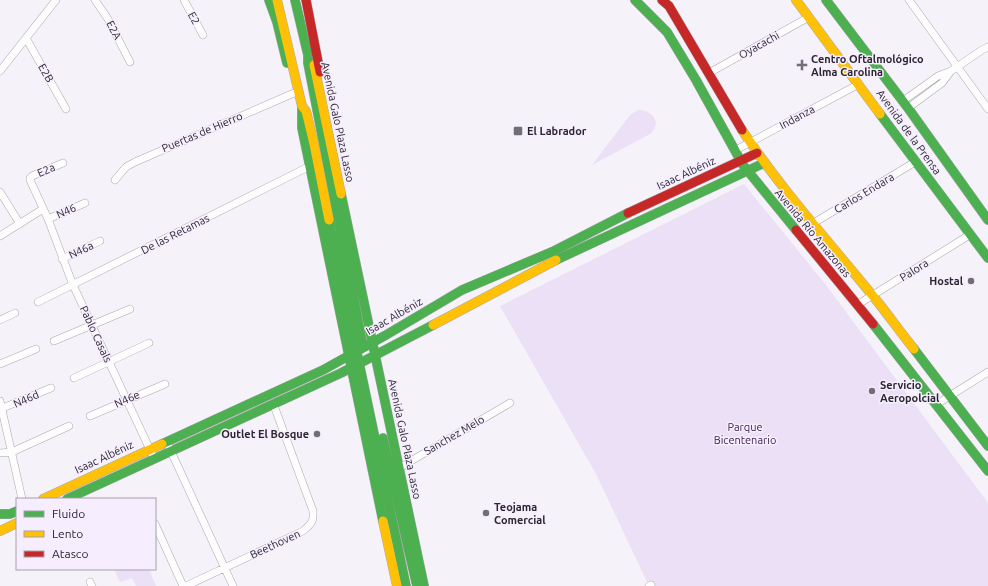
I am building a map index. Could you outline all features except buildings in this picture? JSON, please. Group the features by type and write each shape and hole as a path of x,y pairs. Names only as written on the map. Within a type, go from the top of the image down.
{"main road":[{"path":"269,0 277,22 302,128"},
{"path":"277,0 302,106"},
{"path":"295,0 308,55"},
{"path":"306,0 322,83 322,100"},
{"name":"Avenida Río Amazonas","path":"635,0 667,32 696,80 740,161 937,404 988,471"},
{"name":"Avenida de la Prensa","path":"796,0 915,162 988,257"},
{"name":"Avenida de la Prensa","path":"826,0 905,105 988,220"},
{"name":"Avenida Río Amazonas","path":"666,2 733,116 764,163 872,296 988,446"},
{"name":"Avenida Galo Plaza Lasso","path":"308,55 308,63 356,352"},
{"name":"Avenida Galo Plaza Lasso","path":"308,55 313,62 322,100 424,586"},
{"name":"Avenida Galo Plaza Lasso","path":"302,106 302,128 310,166 359,364 417,586"},
{"name":"Avenida Galo Plaza Lasso","path":"302,106 306,111 308,118 356,352"},
{"name":"Isaac Albéniz","path":"168,446 274,403 376,356 644,205 757,153"},
{"name":"Isaac Albéniz","path":"69,498 152,454 323,370 462,290 555,255 658,211 764,163"},
{"name":"Avenida Galo Plaza Lasso","path":"359,364 397,586"},
{"name":"Avenida Galo Plaza Lasso","path":"359,364 376,438 406,586"},
{"name":"Isaac Albéniz","path":"44,498 152,454"},
{"path":"0,514 10,514 16,511"},
{"path":"0,531 16,523"}],"street":[{"path":"0,71 56,0"},
{"name":"E2A","path":"95,0 108,19 130,62"},
{"name":"E2","path":"184,0 203,35"},
{"path":"909,0 954,69 988,109"},
{"name":"Oyacachi","path":"709,73 809,17"},
{"name":"E2B","path":"26,38 66,109"},
{"path":"905,105 943,82 954,69 988,47"},
{"name":"Indanza","path":"734,151 859,84"},
{"name":"Puertas de Hierro","path":"115,180 126,167 135,162 294,93"},
{"name":"Carlos Endara","path":"812,224 915,162"},
{"name":"E2a","path":"30,178 63,163"},
{"name":"De las Retamas","path":"38,302 310,166"},
{"name":"Pablo Casals","path":"30,178 48,219 73,285 152,454"},
{"path":"0,192 20,224"},
{"name":"N46","path":"48,219 84,203"},
{"path":"0,236 43,209"},
{"name":"Palora","path":"857,305 971,234"},
{"name":"N46a","path":"62,259 100,241"},
{"path":"54,341 130,309"},
{"path":"0,320 15,313"},
{"path":"74,378 109,361 150,344"},
{"path":"0,364 36,349"},
{"path":"937,404 988,372"},
{"name":"N46e","path":"90,416 165,384"},
{"name":"N46d","path":"1,409 51,388"},
{"path":"0,400 22,498"},
{"name":"Beethoven","path":"186,586 303,531 314,518 313,511 274,403"},
{"name":"Sanchez Melo","path":"399,468 510,403"},
{"path":"0,453 12,452 69,426"},
{"path":"168,446 233,586"},
{"path":"156,526 183,586"}],"green space":[{"path":"639,110 649,113 655,118 656,122 654,130 650,134 592,165 630,115"},
{"name":"Parque Bicentenario","path":"744,184 826,285 988,503 988,586 649,586 596,474 500,306"},
{"path":"114,570 149,570 156,586 136,586 132,578 120,582"}],"traffic: fast":[{"path":"269,0 277,22 287,63"},
{"path":"295,0 308,55 308,63 362,341"},
{"path":"635,0 667,32 696,80 743,165 796,230"},
{"path":"826,0 908,108 988,220"},
{"path":"302,106 302,128 383,521"},
{"path":"880,114 988,258"},
{"path":"556,260 764,163"},
{"path":"341,194 424,586"},
{"path":"162,444 323,370 462,290 554,251 628,213"},
{"path":"329,220 406,586"},
{"path":"873,324 988,471"},
{"path":"69,498 341,373 433,325"},
{"path":"914,349 988,446"},
{"path":"383,438 417,586"},
{"path":"0,514 10,514 16,511"}],"traffic: slow":[{"path":"277,0 302,106 306,111 314,144 329,220"},
{"path":"796,0 880,114"},
{"path":"314,65 341,194"},
{"path":"742,130 757,153 790,196 877,301 914,349"},
{"path":"433,325 556,260"},
{"path":"45,498 162,444"},
{"path":"383,521 397,586"},
{"path":"0,531 16,523"}],"traffic: jam":[{"path":"306,0 320,72"},
{"path":"662,0 669,6 742,130"},
{"path":"628,213 757,153"},
{"path":"796,230 873,324"}],"place":[{"name":"Centro Oftalmológico Alma Carolina","path":"802,65"},
{"name":"El Labrador","path":"518,131"},
{"name":"Hostal","path":"971,281"},
{"name":"Servicio Aeropolcial","path":"872,391"},
{"name":"Outlet El Bosque","path":"317,434"},
{"name":"Teojama Comercial","path":"486,513"}]}
